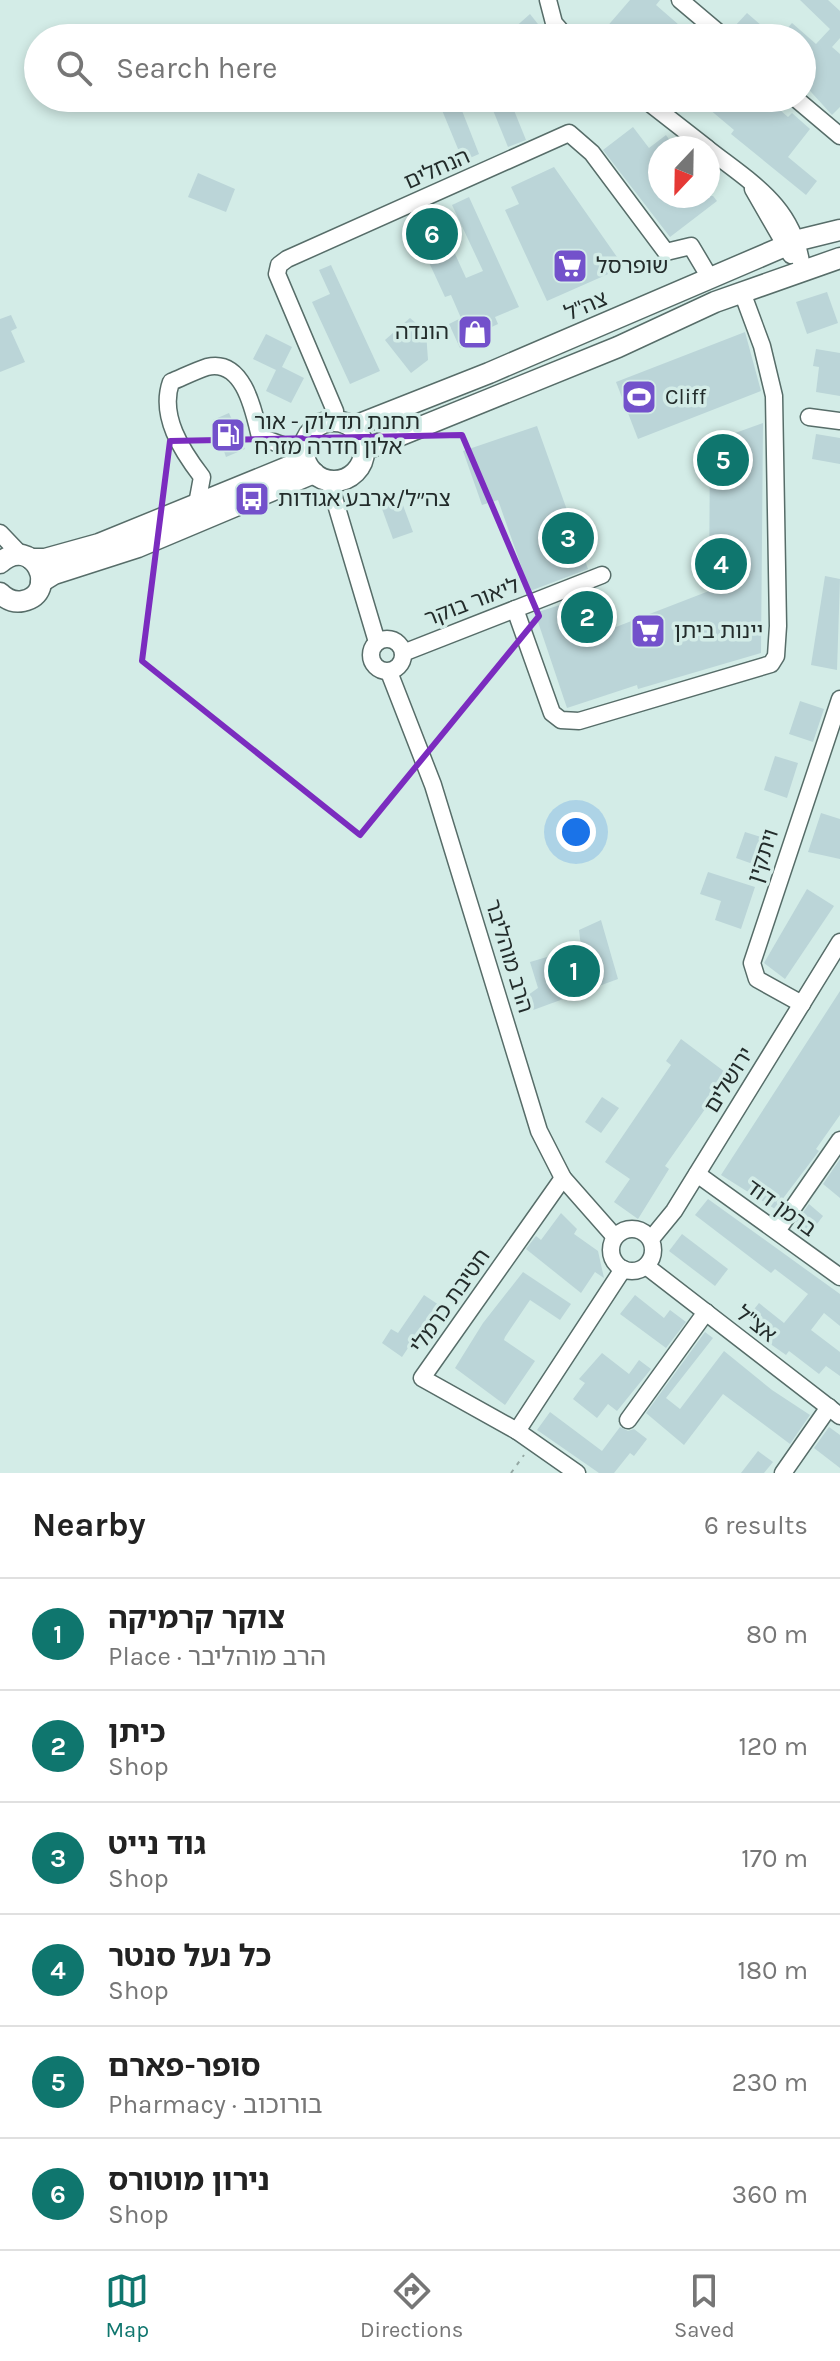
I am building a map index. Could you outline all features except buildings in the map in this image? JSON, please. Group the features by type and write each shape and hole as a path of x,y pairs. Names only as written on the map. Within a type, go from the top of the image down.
{"main road":[{"name":"צה\"ל","path":"352,427 424,401 791,243 840,230"},
{"path":"364,450 618,347 742,292 840,258"},
{"path":"0,563 10,556 82,550 197,504 313,467 354,474 364,450 360,437 352,427 331,421 311,431 313,467"},
{"path":"6,601 31,598 41,582 54,574 138,547 313,467"},
{"path":"26,557 40,570 41,582"}],"street":[{"path":"548,0 555,24"},
{"path":"680,0 708,24"},
{"path":"661,112 692,136"},
{"path":"812,112 840,136"},
{"name":"הנחלים","path":"331,421 335,411 277,274 279,265 569,133 592,153 666,252 691,246 710,278"},
{"path":"720,158 784,214 802,269"},
{"path":"515,609 552,713 561,720 579,721 771,664 776,656 778,626 774,396 762,346 742,292"},
{"path":"197,504 202,477 184,454 166,409 171,382 210,366 237,376 251,400 260,437 313,467 377,642"},
{"path":"809,417 840,421"},
{"path":"0,533 26,557"},
{"name":"ליאור בוקר","path":"403,653 602,575"},
{"path":"393,640 403,653 399,667 389,672 379,670 372,662 371,651 377,642 393,640"},
{"name":"הרב מוהליבר","path":"389,672 433,785 539,1131 563,1178 615,1237"},
{"name":"ויתקין","path":"802,1004 757,979 752,963 840,699"},
{"name":"ירושלים","path":"651,1239 697,1174 840,942"},
{"path":"777,1231 840,1140"},
{"name":"ברמן דוד","path":"697,1174 840,1277"},
{"name":"חטיבת כרמלי","path":"563,1178 422,1378 517,1431 577,1473"},
{"path":"633,1228 651,1239 653,1254 646,1266 635,1271 623,1269 611,1255 615,1237 633,1228"},
{"name":"אצ\"ל","path":"646,1266 835,1412"},
{"path":"517,1431 623,1269"},
{"path":"628,1420 706,1312"},
{"path":"783,1473 835,1412"}],"path":[{"path":"511,1473 533,1441"}],"highlighted area":[{"path":"462,435 539,616 360,835 142,661 170,441"}],"place":[{"name":"נירון מוטורס","path":"432,234"},
{"name":"שופרסל","path":"570,266"},
{"name":"הונדה","path":"475,332"},
{"name":"Cliff","path":"639,397"},
{"name":"תחנת תדלוק - אור אלון חדרה מזרח","path":"228,435"},
{"name":"סופר-פארם","path":"723,460"},
{"name":"צה״ל/ארבע אגודות","path":"252,499"},
{"name":"גוד נייט","path":"568,538"},
{"name":"כל נעל סנטר","path":"721,564"},
{"name":"כיתן","path":"587,617"},
{"name":"יינות ביתן","path":"648,631"},
{"name":"צוקר קרמיקה","path":"574,971"}]}
